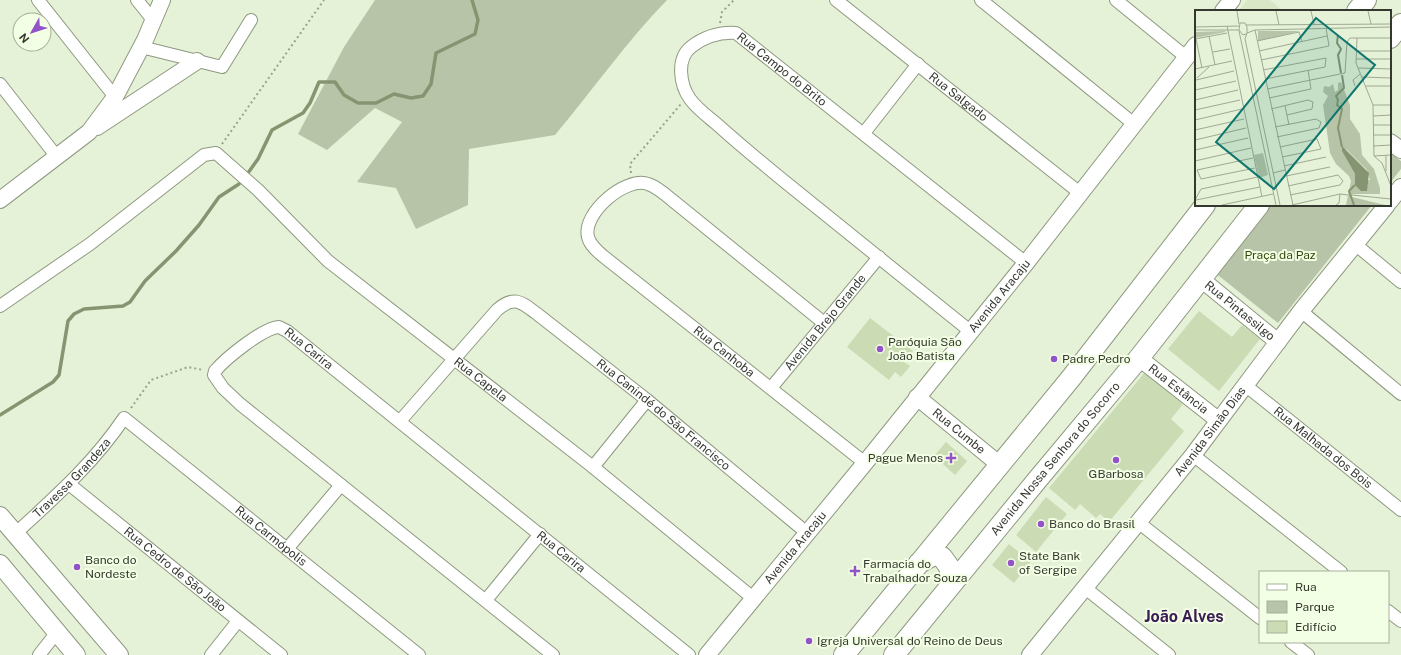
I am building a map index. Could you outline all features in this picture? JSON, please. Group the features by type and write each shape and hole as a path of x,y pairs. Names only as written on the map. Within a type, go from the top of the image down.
{"main road":[{"path":"1358,10 1366,0"},
{"path":"1391,37 1401,24"},
{"path":"844,655 1072,378 1204,206"},
{"name":"Avenida Nossa Senhora do Socorro","path":"894,655 1139,358 1258,206"},
{"path":"0,516 118,655"},
{"path":"919,563 934,555 942,557 950,568 950,586"},
{"path":"0,564 76,655"}],"street":[{"path":"38,0 115,97"},
{"path":"137,0 153,20"},
{"path":"89,132 115,97 141,47 162,0"},
{"name":"Rua Salgado","path":"836,0 1080,193"},
{"path":"981,0 1134,124"},
{"path":"1116,0 1186,57"},
{"path":"1224,10 1232,0"},
{"path":"141,47 222,67 251,20"},
{"name":"Rua Campo do Brito","path":"970,331 752,155 699,108 688,96 684,85 682,68 684,55 702,40 719,34 736,33 1026,263"},
{"name":"Avenida Aracaju","path":"707,655 865,463 1026,263 1195,45"},
{"path":"0,200 89,132 197,61"},
{"path":"864,133 918,64"},
{"path":"0,84 57,157"},
{"path":"1391,143 1401,150"},
{"path":"0,306 90,244 204,155 216,153"},
{"name":"Rua Capela","path":"216,153 258,190 328,261 455,358 593,467 753,598"},
{"path":"632,184 648,184 672,200 824,323"},
{"name":"Rua Canhoba","path":"632,184 618,191 598,208 590,220 588,236 596,249 616,268 865,463"},
{"path":"1391,200 1401,187"},
{"name":"Avenida Simão Dias","path":"1030,655 1193,455 1301,311 1386,206"},
{"path":"1356,245 1401,282"},
{"name":"Avenida Brejo Grande","path":"771,388 879,257"},
{"name":"Rua Pintassilgo","path":"1201,279 1278,342"},
{"name":"Rua Canindé do São Francisco","path":"455,358 498,310 508,301 517,301 558,329 648,400 807,533"},
{"path":"1301,311 1401,394"},
{"name":"Rua Carira","path":"214,373 239,349 268,330 279,327 301,341 689,655"},
{"path":"400,421 455,358"},
{"name":"Rua Estância","path":"1139,358 1218,420"},
{"path":"214,373 218,383 228,394 553,655"},
{"name":"Rua Malhada dos Bois","path":"1245,385 1399,504"},
{"name":"Rua Cumbe","path":"917,397 1000,465"},
{"path":"593,467 648,400"},
{"name":"Travessa Grandeza","path":"15,534 69,484 90,461 124,418"},
{"name":"Rua Carmópolis","path":"124,418 419,655"},
{"path":"1193,455 1340,571"},
{"name":"Rua Cedro de São João","path":"69,484 281,655"},
{"path":"287,549 341,485"},
{"path":"1138,522 1259,617"},
{"path":"486,600 540,534"},
{"path":"1084,587 1169,655"},
{"path":"1389,612 1401,621"},
{"path":"211,655 238,621"},
{"path":"38,655 57,632"},
{"path":"1292,643 1308,655"}],"path":[{"path":"216,153 324,0"},
{"path":"719,34 722,12 734,0"},
{"path":"632,184 630,164 688,96"},
{"path":"124,418 151,380 188,366 214,373"}],"shaded area":[{"path":"1247,0 1270,0 1282,10 1240,10"}],"green space":[{"path":"375,0 667,0 624,49 555,135 469,149 468,205 416,229 396,188 357,182 402,122 375,108 327,150 298,134 344,47"},
{"path":"1391,154 1401,161 1401,169 1391,182"},
{"name":"Praça da Paz","path":"1266,206 1371,206 1278,323 1214,272"}],"building":[{"path":"1199,311 1232,337 1242,325 1260,339 1219,391 1168,349"},
{"name":"Paróquia São João Batista","path":"870,318 913,351 904,362 910,366 901,377 895,372 889,380 847,347"},
{"name":"GBarbosa","path":"1145,372 1183,404 1171,419 1184,431 1109,522 1100,514 1096,518 1080,504 1075,510 1049,488"},
{"name":"Pague Menos","path":"946,442 967,461 955,475 934,456"},
{"name":"Banco do Brasil","path":"1046,497 1067,514 1036,552 1016,535"},
{"name":"State Bank of Sergipe","path":"1009,544 1031,562 1014,583 992,565"}],"waterway":[{"path":"248,173 258,159 272,130 303,113 310,103 319,82 335,82 344,95 358,103 376,103 394,94 411,98 423,96 431,84 436,53 475,34 478,20 472,0"},
{"path":"0,415 53,382 59,375 68,321 74,314 84,309 123,306 130,302 145,281 176,251 199,225 219,197 239,184"}],"place":[{"name":"Paróquia São João Batista","path":"880,349"},
{"name":"Padre Pedro","path":"1054,359"},
{"name":"Pague Menos","path":"951,458"},
{"name":"GBarbosa","path":"1116,460"},
{"name":"Banco do Brasil","path":"1041,524"},
{"name":"State Bank of Sergipe","path":"1011,563"},
{"name":"Banco do Nordeste","path":"77,567"},
{"name":"Farmacia do Trabalhador Souza","path":"855,571"},
{"name":"Igreja Universal do Reino de Deus","path":"809,641"}],"district":[{"name":"João Alves","path":"1184,616"}]}
